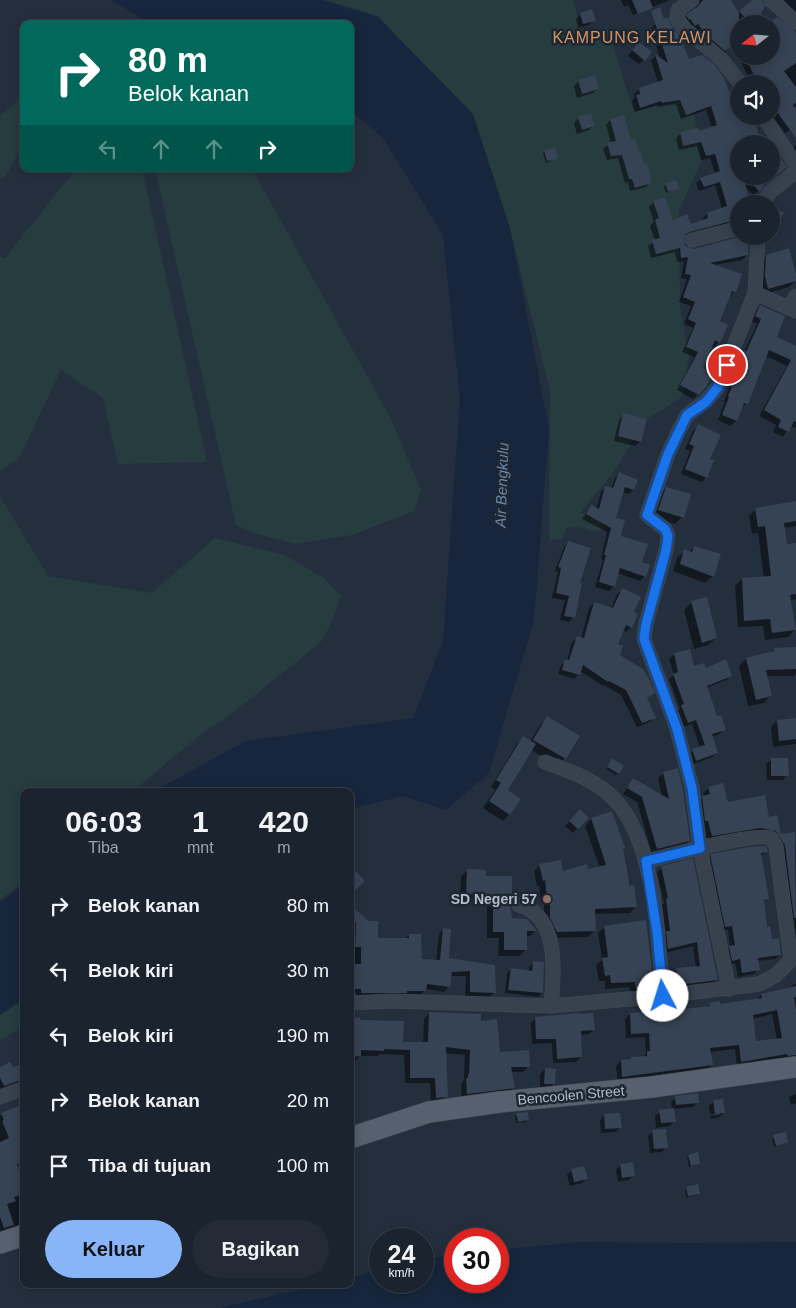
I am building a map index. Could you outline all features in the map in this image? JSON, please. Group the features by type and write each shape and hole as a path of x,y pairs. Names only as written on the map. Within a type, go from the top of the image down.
{"main road":[{"name":"Bencoolen Street","path":"354,1137 430,1112 500,1102 652,1087 796,1067"},
{"path":"0,1243 20,1237"}],"street":[{"path":"692,0 678,10 677,19 685,29 720,58 734,75"},
{"path":"771,0 796,22"},
{"path":"768,125 796,165"},
{"path":"768,195 796,171"},
{"path":"692,240 730,230"},
{"path":"729,989 700,848 692,788 677,729 644,639 668,536 665,529 647,515 668,454 687,415 706,402 718,387 755,293 758,245"},
{"path":"755,293 794,305"},
{"path":"545,762 580,774 614,798 628,818 642,847 646,861 657,932 663,996"},
{"path":"354,1003 391,1001 550,1006 663,996 759,984 776,975 794,957 776,846 769,837 760,836 646,861"},
{"path":"519,905 539,915 551,942 554,966 550,1006"},
{"path":"0,1097 20,1090"}],"green space":[{"path":"326,0 573,0 583,36 607,27 634,112 691,97 702,160 679,210 680,307 689,356 682,397 647,419 613,473 580,513 595,515 604,523 603,530 591,531 578,527 566,528 562,539 549,540 550,391 509,225 436,79 378,16"},
{"path":"20,98 20,150 6,175 0,179 0,116"},
{"path":"74,172 143,172 207,462 118,464 103,398 61,370 19,458 0,472 0,257 5,258"},
{"path":"156,172 254,172 389,415 421,490 414,511 352,535 296,544 257,534 236,525"},
{"path":"0,496 48,576 152,593 215,538 285,555 325,579 341,596 331,624 320,643 236,710 199,736 137,788 20,788 20,884 0,900"},
{"path":"20,1002 20,1028 0,1041 0,1015"}],"water":[{"name":"Air Bengkulu","path":"111,0 322,0 378,17 473,114 510,228 549,429 534,620 489,773 446,810 403,796 354,808 354,788 160,788 246,741 413,718 443,641 460,399 443,235 383,138 354,113 354,20 144,20"},
{"path":"20,887 20,1002 0,1015 0,903"},
{"path":"578,1242 796,1242 796,1308 219,1308 307,1288 354,1288 354,1277 369,1273 369,1293 434,1293 434,1258 444,1256 444,1293 509,1293 509,1249"}],"building":[{"path":"632,0 650,0 653,8 638,14"},
{"path":"703,0 731,0 739,15 730,15 730,48 725,51 705,34 698,24 695,26 689,20 686,15"},
{"path":"752,0 762,0 765,6 760,15 742,15 739,11"},
{"path":"660,7 664,19 668,17 670,24 680,36 689,59 702,55 714,64 723,76 730,93 730,125 756,125 759,135 730,135 730,185 745,185 748,195 730,195 730,221 690,232 684,238 685,246 694,249 730,239 730,245 749,245 748,255 710,263 742,274 736,292 732,291 720,321 728,325 720,343 715,340 703,368 714,373 699,395 680,385 698,352 686,347 696,323 688,319 695,302 683,297 691,275 685,274 688,257 681,258 680,248 656,254 652,240 660,238 655,220 659,218 653,201 665,197 673,220 687,214 691,224 708,218 707,213 727,206 720,182 704,187 700,178 720,171 715,154 706,156 701,142 683,146 680,132 699,128 699,131 717,125 711,106 686,115 680,100 662,103 661,101 640,108 636,95 640,94 639,88 663,80 655,54 668,63 651,11"},
{"path":"592,9 596,21 583,24 580,13"},
{"path":"780,19 794,30 796,34 796,63 784,71 796,87 796,102 793,105 796,109 796,138 780,116 780,75 754,75 749,65 780,65"},
{"path":"639,42 652,52 645,61 632,50"},
{"path":"595,75 599,89 582,94 578,80"},
{"path":"591,113 595,126 582,130 578,117"},
{"path":"624,115 631,140 635,138 644,164 647,163 652,183 635,188 632,179 629,179 622,155 611,156 607,143 616,141 610,119"},
{"path":"555,147 558,159 547,161 544,150"},
{"path":"782,160 787,167 780,172 780,161"},
{"path":"676,180 679,189 668,192 665,183"},
{"path":"753,185 764,185 760,192"},
{"path":"780,211 784,213 780,220"},
{"path":"789,248 796,281 768,289 765,276 766,255"},
{"path":"760,305 785,316 777,337 796,346 796,422 794,421 789,432 778,427 781,420 764,410 791,360 769,350 748,404 744,403 737,421 722,415 736,377 733,376 744,350 746,352 761,319 755,316"},
{"path":"623,413 647,419 641,442 618,436"},
{"path":"698,424 721,435 710,459 714,460 707,478 685,469 694,446 689,444"},
{"path":"619,472 638,480 634,490 625,487 616,518 625,520 621,536 648,544 642,562 650,565 646,577 620,568 615,587 599,582 611,528 586,514 591,505 599,509 605,486 613,488"},
{"path":"666,487 691,494 684,518 658,510"},
{"path":"796,501 796,521 784,523 787,544 796,543 796,594 790,595 796,630 772,633 770,619 744,621 742,578 771,576 765,526 758,527 755,508"},
{"path":"568,541 591,548 580,583 582,583 575,618 564,616 569,596 556,593 561,568 558,567"},
{"path":"694,546 721,554 714,577 680,564 684,549 692,552"},
{"path":"622,588 641,597 634,612 638,614 632,628 626,625 618,644 623,646 620,655 643,669 655,693 647,698 656,718 642,723 626,690 608,682 583,665 580,675 562,670 565,659 569,660 577,636 584,638 594,602 613,608"},
{"path":"707,597 717,638 702,643 691,601"},
{"path":"796,647 796,669 766,670 772,696 756,700 746,658 774,651 774,648"},
{"path":"690,649 694,666 704,663 706,668 726,659 732,676 707,686 717,716 721,715 726,730 712,734 718,753 696,761 692,749 705,745 696,720 688,723 681,705 684,704 673,674 678,672 674,653"},
{"path":"547,716 580,736 566,759 533,740"},
{"path":"796,718 796,739 779,741 777,720"},
{"path":"523,736 536,744 508,790 521,799 510,815 489,801 501,783 496,780"},
{"path":"612,758 624,766 619,774 607,767"},
{"path":"771,758 788,758 789,776 771,776"},
{"path":"678,768 690,841 657,849 642,797 627,788 633,778 669,799 663,772"},
{"path":"723,783 728,802 765,795 769,817 777,815 781,834 795,832 796,918 794,918 785,845 776,831 761,828 712,836 708,821 705,821 702,796 710,794 708,787"},
{"path":"580,809 589,818 578,829 569,821"},
{"path":"612,811 625,848 623,849 630,886 634,885 637,907 595,909 596,931 557,932 550,918 550,897 547,898 545,880 543,881 539,864 561,860 563,871 587,864 588,869 606,865 591,818"},
{"path":"766,846 768,852 761,853 769,899 764,900 767,927 770,926 772,939 779,938 781,955 758,958 760,970 742,973 740,959 732,961 729,946 735,945 732,926 725,927 710,854"},
{"path":"693,858 718,980 678,985 676,968 700,966 697,942 668,949 666,931 670,931 666,899 668,898 661,866"},
{"path":"354,869 365,881 354,891"},
{"path":"467,869 486,870 486,876 512,876 512,900 510,905 512,918 527,919 537,931 527,931 527,950 504,950 504,932 493,932 493,895 466,894"},
{"path":"354,908 369,921 378,921 378,938 409,938 409,934 421,934 422,959 440,960 443,928 451,929 449,958 495,965 496,993 470,992 470,971 452,972 450,987 427,984 426,991 361,993 361,989 354,989 354,964 361,964 361,947 355,947 356,923 354,921"},
{"path":"646,920 654,988 636,990 635,982 611,983 610,975 605,976 602,958 608,957 604,926"},
{"path":"533,961 544,962 543,993 508,990 511,968 532,971"},
{"path":"796,986 796,997 794,997 796,1010 796,1055 788,1056 787,1054 741,1062 739,1045 710,1048 713,1065 622,1077 621,1060 647,1056 647,1051 650,1051 649,1033 631,1034 630,1013 710,1006 709,1003 720,1001 720,1004 762,998 761,994","holes":["777,1010 782,1038 756,1041 753,1015"]},
{"path":"429,1012 481,1014 481,1021 497,1019 500,1052 529,1050 530,1067 511,1067 515,1088 467,1094 466,1078 468,1078 469,1074 470,1050 446,1047 448,1097 436,1098 435,1078 410,1078 410,1050 361,1050 361,1056 354,1057 354,1018 360,1018 360,1020 404,1021 403,1042 428,1042"},
{"path":"593,1013 595,1030 581,1031 582,1057 557,1059 556,1039 536,1039 535,1017"},
{"path":"10,1062 13,1067 20,1065 20,1080 4,1086 0,1078 0,1067"},
{"path":"545,1068 556,1069 555,1084 544,1084"},
{"path":"698,1093 699,1103 676,1105 675,1096"},
{"path":"723,1099 725,1113 715,1114 713,1100"},
{"path":"20,1106 20,1163 17,1164 20,1177 20,1195 14,1197 16,1201 7,1204 14,1225 4,1228 0,1217 0,1142 9,1138 1,1113"},
{"path":"674,1108 676,1122 661,1123 659,1110"},
{"path":"528,1112 529,1120 518,1122 516,1113"},
{"path":"620,1113 622,1128 605,1129 604,1114"},
{"path":"666,1129 668,1148 654,1149 652,1130"},
{"path":"786,1132 788,1142 776,1146 773,1135"},
{"path":"698,1152 700,1164 691,1166 688,1155"},
{"path":"633,1162 635,1176 622,1178 620,1164"},
{"path":"584,1166 588,1179 574,1182 571,1169"},
{"path":"698,1184 700,1194 688,1196 686,1187"}],"place":[{"name":"SD Negeri 57","path":"547,899"}],"district":[{"name":"KAMPUNG KELAWI","path":"632,37"}],"route":[{"path":"663,996 657,932 646,861 700,848 692,788 677,729 644,639 646,624 668,541 665,529 647,515 668,454 687,415 706,402 718,387 727,365"}]}
